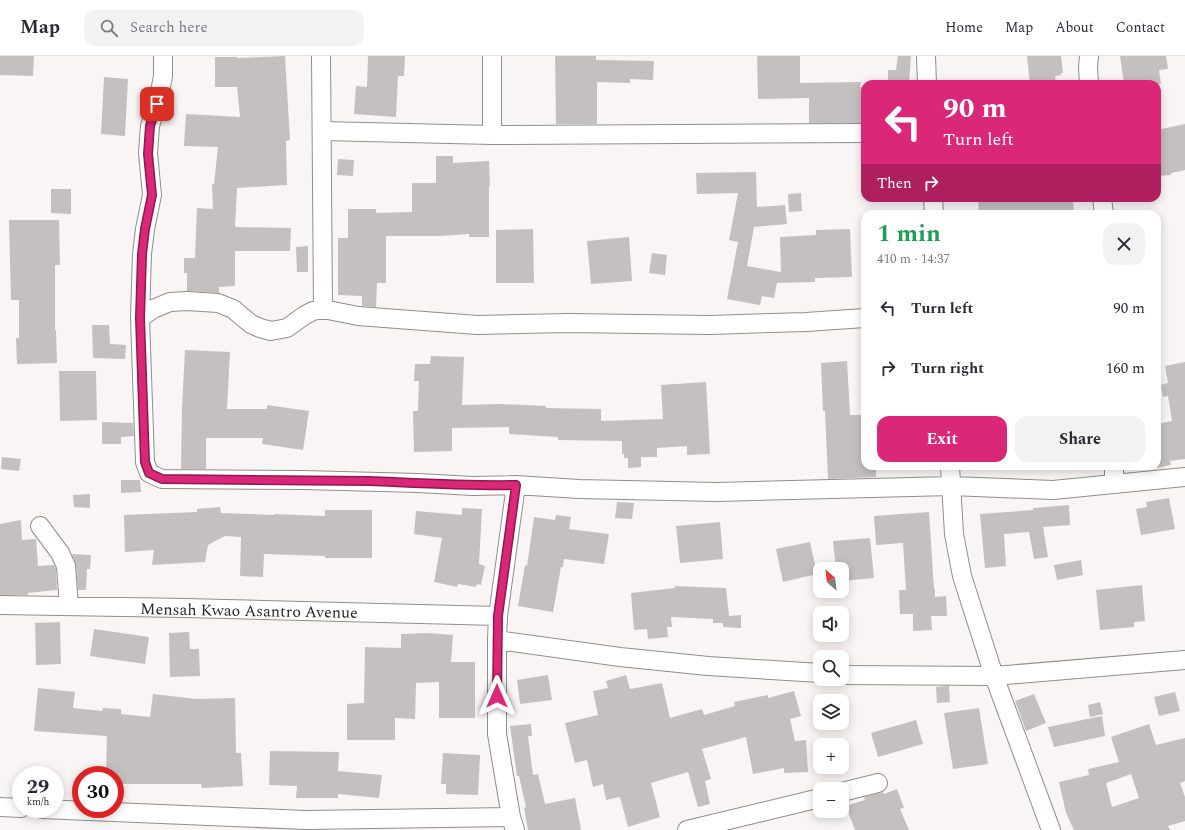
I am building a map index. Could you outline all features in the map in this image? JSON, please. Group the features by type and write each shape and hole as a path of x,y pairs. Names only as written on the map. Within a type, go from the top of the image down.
{"street":[{"path":"163,56 164,76 150,126 148,154 152,195 145,229 142,254 140,318 145,462 149,473 162,479 303,480 718,492 951,486 1054,490 1185,477"},
{"path":"321,56 323,309"},
{"path":"492,56 492,135"},
{"path":"926,56 927,80"},
{"path":"1089,56 1089,80"},
{"path":"322,131 492,135 861,133"},
{"path":"140,318 153,309 170,302 187,301 218,303 233,310 251,324 271,331 287,328 306,314 323,309 358,316 477,325 569,323 709,326 861,318"},
{"path":"950,470 954,534 962,576 994,676 1051,830"},
{"path":"1114,470 1114,484"},
{"path":"64,810 305,820 513,823 497,734 497,640 498,616 516,485"},
{"path":"40,526 60,553 66,566 69,606"},
{"name":"Mensah Kwao Asantro Avenue","path":"0,605 498,616"},
{"path":"497,640 620,657 708,666 813,673"},
{"path":"849,674 994,676 1185,660"},
{"path":"849,790 878,784"},
{"path":"687,830 813,800"},
{"path":"0,807 12,808"}],"building":[{"path":"0,56 34,56 33,76 0,75"},
{"path":"285,56 290,140 286,141 287,185 237,188 235,227 291,228 290,251 235,251 235,286 219,287 219,293 187,291 187,273 184,273 184,258 195,258 197,208 213,209 212,184 214,184 218,147 184,146 186,114 240,117 237,87 215,87 215,57 237,58"},
{"path":"368,56 405,56 404,76 398,76 396,117 354,114 356,86 367,87"},
{"path":"555,56 596,56 596,60 654,61 653,80 630,79 630,83 597,82 597,124 556,124"},
{"path":"757,56 800,56 800,83 861,82 861,123 809,123 809,98 758,99"},
{"path":"898,56 911,56 909,80 888,80 888,70 896,70"},
{"path":"1027,56 1061,56 1063,73 1055,76 1056,80 1030,80"},
{"path":"1120,56 1166,56 1168,69 1159,70 1160,80 1123,80"},
{"path":"104,77 128,79 125,136 101,134"},
{"path":"1185,124 1185,170 1171,173 1171,175 1161,176 1161,129"},
{"path":"436,156 453,156 453,163 489,161 489,237 469,237 469,234 440,236 386,236 386,283 377,283 376,307 362,306 362,296 338,295 338,238 348,238 348,209 376,209 376,213 412,212 412,183 436,183"},
{"path":"338,159 354,160 353,176 337,175"},
{"path":"756,172 757,207 785,205 787,224 754,227 747,266 781,272 780,237 816,235 816,230 850,229 852,277 815,278 815,282 777,283 774,298 762,296 760,305 727,299 738,242 729,240 738,193 697,194 696,173"},
{"path":"51,189 71,189 71,214 51,213"},
{"path":"801,193 802,211 789,212 788,194"},
{"path":"978,202 1073,202 1074,210 979,210"},
{"path":"9,220 59,220 60,265 55,265 55,330 57,363 17,364 16,338 19,338 19,300 11,300"},
{"path":"533,229 534,283 496,283 496,230"},
{"path":"629,237 632,281 591,284 587,241"},
{"path":"308,246 308,272 297,272 296,247"},
{"path":"652,253 667,255 665,275 649,273"},
{"path":"92,325 109,325 110,344 126,345 125,359 93,358"},
{"path":"185,350 230,352 227,409 267,409 267,405 309,411 303,450 262,444 263,438 206,438 206,469 181,469"},
{"path":"431,356 464,357 462,405 501,404 546,406 546,408 601,409 601,421 663,419 661,385 706,382 710,454 687,455 687,446 657,448 657,457 641,457 641,467 628,468 628,458 624,458 624,454 622,454 622,441 558,440 558,437 509,434 509,427 452,428 452,451 414,452 413,411 418,411 419,381 414,381 415,364 430,364"},
{"path":"847,361 850,415 861,415 861,470 876,470 876,477 828,479 821,363"},
{"path":"1185,362 1185,459 1170,461 1171,465 1161,467 1161,423 1172,421 1168,396 1163,397 1161,385 1168,383 1165,366"},
{"path":"59,371 96,371 97,420 60,421"},
{"path":"102,422 133,423 134,436 121,437 121,444 102,444"},
{"path":"2,457 21,459 19,471 1,469"},
{"path":"121,480 140,480 141,492 121,493"},
{"path":"90,494 90,508 74,507 73,495"},
{"path":"1169,498 1175,529 1141,535 1136,509 1147,507 1146,502"},
{"path":"617,502 634,503 632,519 615,518"},
{"path":"1069,505 1070,525 1043,527 1048,557 1034,559 1029,532 1004,534 1006,566 985,568 980,514 1033,510 1033,508"},
{"path":"220,507 221,513 274,515 325,516 325,510 372,510 372,558 325,558 325,556 264,554 263,577 240,576 241,537 225,536 208,545 205,562 152,565 154,550 125,552 124,515 197,512 197,509"},
{"path":"462,508 482,509 479,564 485,566 481,585 477,584 476,587 458,584 457,587 434,582 442,538 414,534 416,511 462,515"},
{"path":"929,512 935,597 946,596 947,616 931,616 932,630 913,631 913,614 900,614 899,590 906,590 903,543 876,545 874,516"},
{"path":"556,515 571,517 569,529 609,534 604,564 564,559 563,567 561,567 553,612 518,606 525,565 527,566 534,517 555,520"},
{"path":"21,520 22,540 36,539 38,566 54,565 56,569 57,590 28,593 28,595 0,595 0,524"},
{"path":"720,522 723,559 680,563 676,526"},
{"path":"870,538 874,578 849,580 849,562 835,562 833,541"},
{"path":"810,542 814,562 813,562 813,575 783,582 776,549"},
{"path":"72,554 91,555 90,569 87,569 86,590 78,590 76,565"},
{"path":"1081,560 1083,575 1057,580 1054,565"},
{"path":"1142,585 1145,621 1134,622 1134,627 1100,630 1096,590"},
{"path":"675,586 726,588 729,616 741,615 741,628 723,627 723,623 713,623 713,619 671,617 672,627 667,627 668,637 648,639 647,629 634,630 631,593 675,588"},
{"path":"60,622 61,664 36,665 35,623"},
{"path":"94,629 149,637 145,664 90,656"},
{"path":"189,632 190,649 199,649 200,676 170,677 169,633"},
{"path":"429,633 453,635 451,662 475,662 475,718 439,718 439,682 416,683 415,719 395,718 395,740 347,740 347,704 364,703 365,647 401,648 401,634"},
{"path":"548,675 552,700 520,704 517,680"},
{"path":"626,675 630,689 662,683 670,718 702,709 704,715 735,706 734,702 768,695 768,698 794,691 801,716 790,719 795,741 806,740 808,772 784,773 784,768 753,774 746,737 702,749 711,779 705,781 710,804 698,807 688,772 651,783 660,817 628,827 620,797 606,800 603,784 593,787 587,760 575,763 565,723 598,715 593,691 608,688 606,681"},
{"path":"949,686 950,702 937,703 936,687"},
{"path":"38,688 75,692 73,708 102,711 103,708 121,709 121,714 150,717 153,694 196,699 235,698 236,753 241,753 243,786 202,788 201,784 124,784 124,766 106,766 107,736 34,731"},
{"path":"1175,692 1180,711 1159,716 1154,697"},
{"path":"1034,694 1046,723 1026,731 1015,701"},
{"path":"1100,702 1103,714 1090,717 1088,705"},
{"path":"979,708 988,764 953,769 944,713"},
{"path":"1102,716 1105,736 1054,747 1048,727"},
{"path":"916,720 923,744 878,757 871,733"},
{"path":"531,724 532,736 528,736 533,775 538,774 545,804 575,798 581,830 528,830 524,808 526,807 519,776 517,776 510,726"},
{"path":"1149,724 1156,745 1185,738 1185,781 1180,783 1185,797 1185,821 1168,826 1170,830 1074,830 1066,813 1059,782 1089,775 1088,769 1119,762 1111,737","holes":["1131,774 1139,798 1112,807 1106,783"]},
{"path":"270,751 339,752 338,771 382,775 379,798 338,794 338,798 296,798 297,786 269,785"},
{"path":"443,753 480,755 478,795 446,794 446,784 441,784"},
{"path":"897,789 904,808 900,809 909,830 855,830 849,814 849,805 865,800 864,797 883,792 884,794"}],"route":[{"path":"157,104 150,126 148,154 152,195 145,229 142,254 140,318 145,462 149,473 162,479 303,480 473,486 516,485 498,616 497,696"}]}
